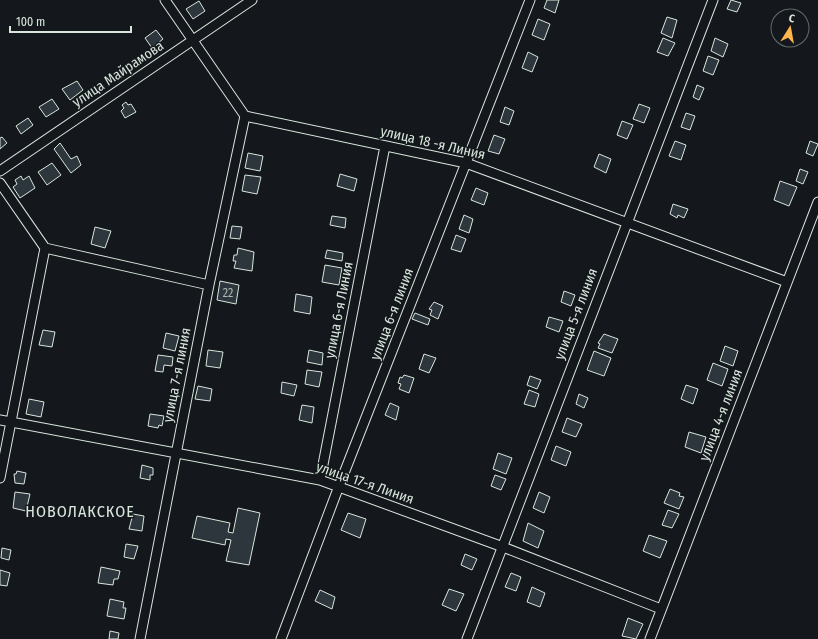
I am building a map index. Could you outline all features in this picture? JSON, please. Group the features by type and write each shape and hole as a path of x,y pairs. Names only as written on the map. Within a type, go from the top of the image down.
{"street":[{"path":"166,0 245,116"},
{"name":"улица Майрамова","path":"0,171 252,0"},
{"name":"улица 6-я линия","path":"281,639 339,486 530,0"},
{"name":"улица 5-я линия","path":"467,639 626,222 713,0"},
{"name":"улица 18 -я Линия","path":"245,116 466,163 787,282"},
{"name":"улица 7-я линия","path":"140,639 209,285 245,116"},
{"name":"улица 6-я Линия","path":"320,480 385,146"},
{"path":"0,183 45,248 209,285"},
{"name":"улица 4-я линия","path":"650,639 818,202"},
{"path":"0,478 45,248"},
{"name":"улица 17-я Линия","path":"0,420 320,480 503,547 661,609"}],"building":[{"path":"547,0 559,0 555,13 544,8"},
{"path":"731,0 741,3 737,12 727,9"},
{"path":"199,1 205,11 193,19 186,9"},
{"path":"667,17 677,20 672,38 661,33"},
{"path":"538,19 550,24 544,40 532,35"},
{"path":"156,30 163,39 152,48 145,38"},
{"path":"663,38 675,43 668,56 657,52"},
{"path":"715,38 728,44 723,57 711,51"},
{"path":"528,52 538,57 532,72 522,68"},
{"path":"708,56 719,60 713,75 703,71"},
{"path":"77,81 83,90 70,100 62,89"},
{"path":"697,85 704,88 699,100 693,97"},
{"path":"52,99 59,109 46,117 39,107"},
{"path":"126,102 128,105 131,104 136,112 125,118 121,111 124,108 122,105"},
{"path":"639,104 650,108 644,123 633,119"},
{"path":"505,107 514,111 509,125 500,122"},
{"path":"686,113 695,116 690,130 681,127"},
{"path":"28,118 33,125 21,134 16,126"},
{"path":"622,121 633,125 627,139 617,135"},
{"path":"494,135 505,139 499,154 488,151"},
{"path":"2,137 7,143 0,149 0,138"},
{"path":"675,141 686,145 681,160 669,156"},
{"path":"810,141 818,144 813,156 806,153"},
{"path":"60,143 71,159 77,156 81,165 71,173 54,149"},
{"path":"248,153 263,156 260,171 245,168"},
{"path":"599,154 611,159 606,173 594,167"},
{"path":"52,163 61,175 47,185 38,172"},
{"path":"800,169 808,172 803,184 796,181"},
{"path":"340,174 357,179 354,191 337,186"},
{"path":"245,175 261,177 257,194 242,191"},
{"path":"21,176 23,180 29,176 35,188 20,198 13,187 17,184 15,180"},
{"path":"780,181 797,187 789,206 774,200"},
{"path":"476,188 488,193 484,205 471,200"},
{"path":"673,204 688,209 684,218 678,215 677,218 670,214"},
{"path":"464,215 473,219 469,233 459,229"},
{"path":"332,216 346,218 345,228 330,225"},
{"path":"232,226 242,227 240,239 230,238"},
{"path":"95,227 111,231 105,248 91,244"},
{"path":"456,235 466,239 461,252 451,249"},
{"path":"238,248 254,252 252,271 234,268 236,261 233,261 234,255 237,255"},
{"path":"327,250 343,253 342,261 325,258"},
{"path":"325,265 342,268 339,285 322,282"},
{"path":"220,281 239,285 236,304 217,300"},
{"path":"564,291 575,295 571,306 561,302"},
{"path":"296,294 312,297 310,314 294,311"},
{"path":"434,302 443,306 438,319 430,315 432,310 429,309"},
{"path":"415,313 430,319 428,325 412,319"},
{"path":"549,317 563,321 559,332 546,327"},
{"path":"43,330 55,332 52,347 39,345"},
{"path":"166,333 179,336 175,351 163,348"},
{"path":"604,334 618,339 612,353 598,348 600,344 598,343"},
{"path":"725,346 738,351 733,366 720,361"},
{"path":"208,350 223,352 220,368 206,366"},
{"path":"309,350 323,353 322,365 307,362"},
{"path":"594,351 611,358 604,376 587,370"},
{"path":"424,354 436,358 429,373 419,369"},
{"path":"158,355 173,357 172,366 164,365 163,372 155,371"},
{"path":"713,363 728,369 722,386 707,380"},
{"path":"307,370 322,372 319,387 305,384"},
{"path":"404,375 414,378 409,393 399,389 401,384 398,383 400,377 402,378"},
{"path":"530,376 541,380 537,389 527,385"},
{"path":"282,382 297,385 294,396 281,393"},
{"path":"686,385 698,389 693,404 681,399"},
{"path":"198,386 212,389 210,401 195,399"},
{"path":"529,390 539,394 535,407 524,404"},
{"path":"579,394 588,398 584,408 576,404"},
{"path":"29,399 44,402 41,417 26,414"},
{"path":"390,403 399,407 396,420 385,415"},
{"path":"302,405 314,407 312,423 299,420"},
{"path":"150,414 164,416 162,426 159,425 158,428 148,426"},
{"path":"567,418 582,424 576,437 562,432"},
{"path":"689,432 706,437 701,453 685,447"},
{"path":"556,446 571,452 566,466 551,460"},
{"path":"498,453 512,458 506,474 493,469"},
{"path":"142,465 153,468 153,475 150,475 150,480 140,478"},
{"path":"17,471 26,473 24,484 15,483 14,474 16,474"},
{"path":"495,475 506,479 501,490 491,486"},
{"path":"670,489 680,493 679,496 684,497 679,509 664,503"},
{"path":"15,492 30,494 26,511 13,508"},
{"path":"539,492 550,497 544,513 533,508"},
{"path":"238,508 260,513 249,565 226,561 231,540 226,539 225,545 192,538 197,516 230,523 228,532 233,533"},
{"path":"668,510 679,514 672,528 662,525"},
{"path":"348,513 366,519 360,538 341,530"},
{"path":"133,514 144,516 142,531 129,529"},
{"path":"528,523 544,531 538,548 523,541"},
{"path":"649,535 667,541 660,558 643,551"},
{"path":"126,544 138,546 134,559 124,557"},
{"path":"2,548 11,550 9,560 1,558"},
{"path":"465,554 477,559 472,570 461,565"},
{"path":"101,567 120,571 118,579 114,579 113,585 98,583"},
{"path":"0,570 10,573 7,586 0,585"},
{"path":"511,573 521,577 516,591 505,587"},
{"path":"532,587 545,593 540,607 527,602"},
{"path":"449,589 464,594 456,611 442,605"},
{"path":"320,590 335,597 332,609 315,601"},
{"path":"110,599 124,602 123,608 126,608 124,619 107,616"},
{"path":"628,618 643,624 636,639 622,636"},
{"path":"110,631 119,633 118,639 109,639"}],"district":[{"name":"НОВОЛАКСКОЕ","path":"80,511"}]}
